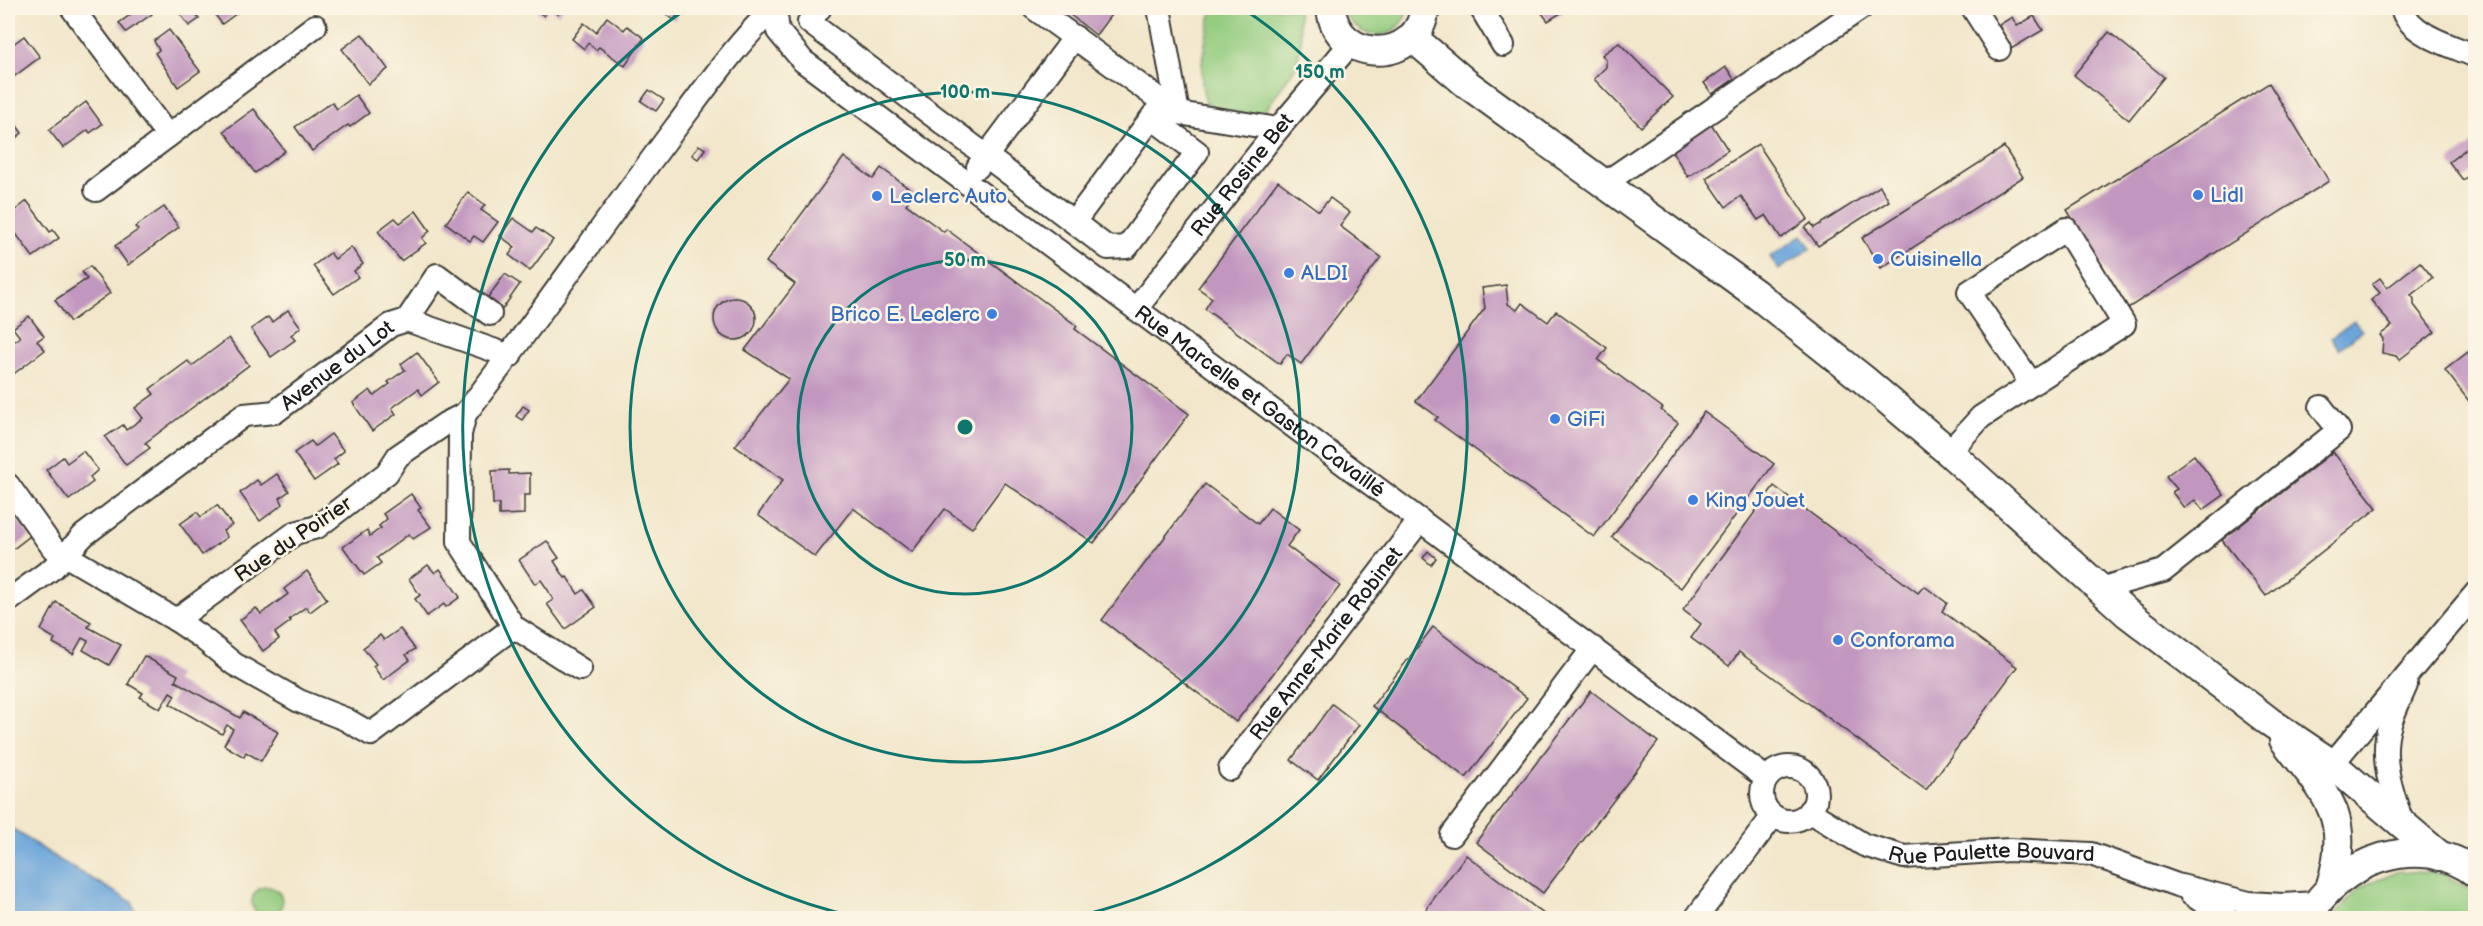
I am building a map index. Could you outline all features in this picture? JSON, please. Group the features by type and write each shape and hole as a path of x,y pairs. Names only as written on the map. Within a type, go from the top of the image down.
{"main road":[{"path":"1331,8 1339,31 1350,42 1362,49 1376,51 1389,50 1412,37 1421,25 1425,8"},
{"path":"1412,37 1467,84 1756,294 1863,379 1949,452 2127,613 2270,722 2324,773 2403,825 2440,856"},
{"path":"2318,902 2339,856 2340,839 2337,818 2330,802 2324,773"},
{"path":"2318,902 2378,857 2409,853 2440,856 2473,868"}],"street":[{"path":"72,8 168,136"},
{"path":"580,669 514,627 459,542 460,434 465,414 510,356 636,179 750,31 774,8"},
{"name":"Rue Marcelle et Gaston Cavaillé","path":"774,8 778,31 803,61 1766,778"},
{"path":"820,8 808,22 1108,248 1127,247 1197,152 1164,111 1075,37 1034,8"},
{"path":"1074,222 1164,111 1159,8"},
{"path":"1481,8 1503,45"},
{"path":"1605,183 1861,8"},
{"path":"1973,8 1999,49"},
{"path":"2402,8 2407,20 2416,29 2475,56"},
{"path":"96,190 315,26"},
{"path":"966,183 1075,37"},
{"name":"Rue Rosine Bet","path":"1136,309 1350,42"},
{"path":"1164,111 1278,129"},
{"path":"1949,452 1981,417 2124,324 2066,229 1969,292 2031,383"},
{"path":"407,320 437,275 490,314"},
{"name":"Avenue du Lot","path":"8,601 66,556 84,535 244,415 275,412 391,325 407,320 510,356"},
{"path":"2103,591 2113,585 2163,571 2339,430 2321,407"},
{"name":"Rue du Poirier","path":"176,620 294,533 317,527 387,473 398,456 445,424 465,414"},
{"path":"8,484 53,548 176,620 234,664 299,701 345,719 371,734 514,627"},
{"name":"Rue Anne-Marie Robinet","path":"1230,769 1420,520"},
{"path":"2324,773 2475,593"},
{"path":"1452,835 1593,648"},
{"path":"2403,825 2389,786 2386,742 2389,724 2415,664"},
{"path":"1789,766 1805,772 1811,779 1816,795 1809,811 1796,820 1780,820 1773,816 1767,810 1761,794 1766,778 1773,771 1789,766"},
{"name":"Rue Paulette Bouvard","path":"1809,811 1864,845 1904,857 2009,850 2091,854 2177,885 2248,903 2283,906 2318,902"},
{"path":"1696,918 1773,816"},
{"name":"Rue Paulette Bouvard","path":"2177,885 2226,918"}],"green space":[{"path":"1212,8 1296,8 1298,10 1301,40 1297,65 1262,115 1226,111 1206,103 1202,67"},
{"path":"1343,8 1408,8 1396,29 1387,34 1377,35 1357,28"},
{"path":"2400,871 2443,874 2475,892 2475,918 2331,918 2361,887"},
{"path":"267,887 278,891 282,902 278,913 267,917 256,913 252,902 256,891"}],"water":[{"path":"1802,235 1811,248 1779,270 1770,257"},
{"path":"2354,321 2362,331 2339,349 2331,338"},
{"path":"8,826 58,859 132,902 135,911 143,918 8,918"}],"building":[{"path":"124,8 148,8 152,14 126,32 119,23 130,15"},
{"path":"191,8 199,19 189,26 178,11"},
{"path":"210,8 244,8 222,24"},
{"path":"533,8 549,8 544,16"},
{"path":"549,8 563,8 558,14"},
{"path":"658,8 683,8 674,20"},
{"path":"1074,8 1116,8 1096,35 1069,14"},
{"path":"1538,8 1569,8 1548,21"},
{"path":"2034,16 2043,30 2011,49 1999,25 2012,17 2017,26"},
{"path":"607,17 624,30 627,26 644,38 625,66 599,47 596,50 588,43 584,49 572,39 584,23 596,32"},
{"path":"169,30 200,71 178,87 155,53 159,50 154,41"},
{"path":"2109,32 2164,77 2129,120 2074,75"},
{"path":"362,34 388,69 368,84 342,49"},
{"path":"24,36 40,57 8,81 8,48"},
{"path":"1619,43 1673,97 1641,127 1594,79 1606,67 1606,60 1602,55"},
{"path":"1726,67 1734,79 1712,94 1704,83"},
{"name":"Lidl","path":"2269,83 2329,181 2128,308 2067,210"},
{"path":"649,90 664,100 656,111 641,101"},
{"path":"356,95 369,113 312,151 295,127 332,102 337,109"},
{"path":"86,102 102,124 90,133 88,130 63,148 49,130"},
{"path":"254,109 285,151 255,173 224,131"},
{"path":"10,116 22,133 8,144 8,118"},
{"path":"1710,122 1728,150 1688,177 1670,148"},
{"path":"2475,142 2475,171 2463,180 2449,162"},
{"path":"1758,144 1808,219 1781,238 1766,215 1758,220 1741,196 1726,207 1706,178"},
{"path":"699,145 705,149 698,159 692,155"},
{"path":"2004,147 2023,177 1881,268 1862,238"},
{"path":"844,157 873,179 881,168 915,193 906,204 944,232 946,229 1077,326 1075,329 1189,414 1094,543 1005,483 972,528 945,509 912,552 853,508 815,557 758,515 783,480 735,446 789,379 745,350 795,284 766,262"},
{"name":"ALDI","path":"1278,181 1319,211 1330,198 1350,213 1340,226 1381,257 1301,364 1287,354 1280,364 1205,309 1212,298 1198,288"},
{"path":"1880,186 1889,201 1818,246 1805,228 1811,223 1814,228"},
{"path":"468,192 485,205 481,210 498,222 483,242 474,236 470,241 446,223"},
{"path":"27,201 50,232 53,230 59,238 33,257 8,223 8,216"},
{"path":"164,207 179,227 128,265 115,246 138,230 135,227"},
{"path":"416,211 430,231 422,238 426,243 401,261 378,231 395,218 400,223"},
{"path":"513,218 533,232 536,228 553,240 530,271 509,255 515,247 500,236"},
{"path":"351,247 363,264 354,271 358,277 334,294 313,266 330,253 335,259"},
{"path":"2420,262 2433,278 2411,295 2414,305 2435,332 2399,360 2396,356 2382,353 2383,339 2380,335 2392,326 2371,300 2380,293 2372,284 2380,278 2387,288"},
{"path":"90,266 110,293 70,322 55,300 87,279 82,272"},
{"path":"505,274 520,284 501,311 486,300"},
{"name":"GiFi","path":"1506,285 1508,304 1517,310 1522,303 1548,322 1556,311 1607,348 1598,360 1663,408 1661,410 1678,423 1594,537 1435,420 1438,417 1416,401 1485,308 1482,288"},
{"path":"735,298 750,304 756,319 750,334 735,340 720,334 714,319 720,304"},
{"path":"288,310 301,327 291,335 295,340 271,357 251,329 268,317 272,322"},
{"path":"29,316 44,336 37,341 45,350 11,376 8,371 8,346 20,337 13,328"},
{"path":"229,338 249,365 145,443 150,448 126,465 105,437 123,425 126,430 143,418 135,408 154,394 150,389 188,361 192,366"},
{"path":"417,352 439,382 422,395 418,389 392,408 396,414 372,431 353,403 370,390 374,396 390,384 388,382 405,370 401,364"},
{"path":"2468,352 2475,361 2475,409 2445,370"},
{"path":"523,406 529,410 522,420 516,416"},
{"name":"King Jouet","path":"1704,412 1774,464 1681,588 1612,537"},
{"path":"331,434 344,451 334,459 338,464 314,481 294,453 311,441 315,446"},
{"path":"83,451 98,470 90,477 93,482 69,500 46,470 63,457 67,463"},
{"path":"2333,452 2377,508 2266,596 2222,540"},
{"path":"2194,455 2224,495 2203,510 2195,500 2184,508 2172,492 2177,489 2166,476"},
{"path":"509,470 509,474 530,473 530,495 524,495 524,514 499,515 499,504 493,504 492,471"},
{"path":"277,474 289,491 280,498 283,504 260,521 240,493 257,480 261,485"},
{"path":"1205,484 1258,524 1270,508 1299,530 1287,546 1340,586 1236,722 1102,620"},
{"name":"Conforama","path":"1774,486 1918,593 1924,586 1947,603 1942,611 2017,667 1926,790 1739,652 1729,666 1691,638 1701,624 1683,610"},
{"path":"411,494 421,508 418,510 431,527 413,539 409,534 377,558 381,563 364,575 343,547 367,530 370,536 381,528 379,526 387,519 383,514"},
{"path":"217,505 232,525 223,531 227,537 202,555 180,524 197,512 201,517"},
{"path":"10,509 30,536 8,553 8,512"},
{"path":"547,541 559,558 554,561 565,578 567,577 578,594 584,590 596,607 565,629 547,604 553,600 548,590 541,580 535,584 519,560"},
{"path":"1428,551 1436,558 1431,565 1423,558"},
{"path":"428,565 435,573 440,569 460,597 446,607 444,604 427,616 415,599 420,595 409,579"},
{"path":"307,571 327,599 310,612 306,607 289,619 291,621 275,633 279,639 263,651 240,620 256,608 261,614 288,594 284,589"},
{"path":"56,602 91,622 88,627 121,645 109,665 83,650 88,641 82,638 73,654 53,643 55,639 41,630"},
{"path":"1433,627 1527,698 1466,778 1372,706"},
{"path":"400,629 415,649 406,655 410,660 383,680 373,666 376,664 363,648 380,635 384,640"},
{"path":"144,656 178,675 175,681 240,718 243,712 278,732 261,761 246,752 244,757 224,745 233,729 227,725 222,734 170,704 175,695 170,692 160,709 140,697 143,693 128,684"},
{"path":"1591,691 1658,742 1543,893 1476,842"},
{"path":"1332,704 1359,725 1318,780 1291,760"},
{"path":"1466,855 1549,918 1438,918 1426,909"}],"place":[{"name":"Lidl","path":"2198,195"},
{"name":"Leclerc Auto","path":"877,196"},
{"name":"Cuisinella","path":"1878,259"},
{"name":"ALDI","path":"1289,273"},
{"name":"Brico E. Leclerc","path":"992,314"},
{"name":"GiFi","path":"1555,419"},
{"name":"King Jouet","path":"1693,500"},
{"name":"Conforama","path":"1838,640"}]}
